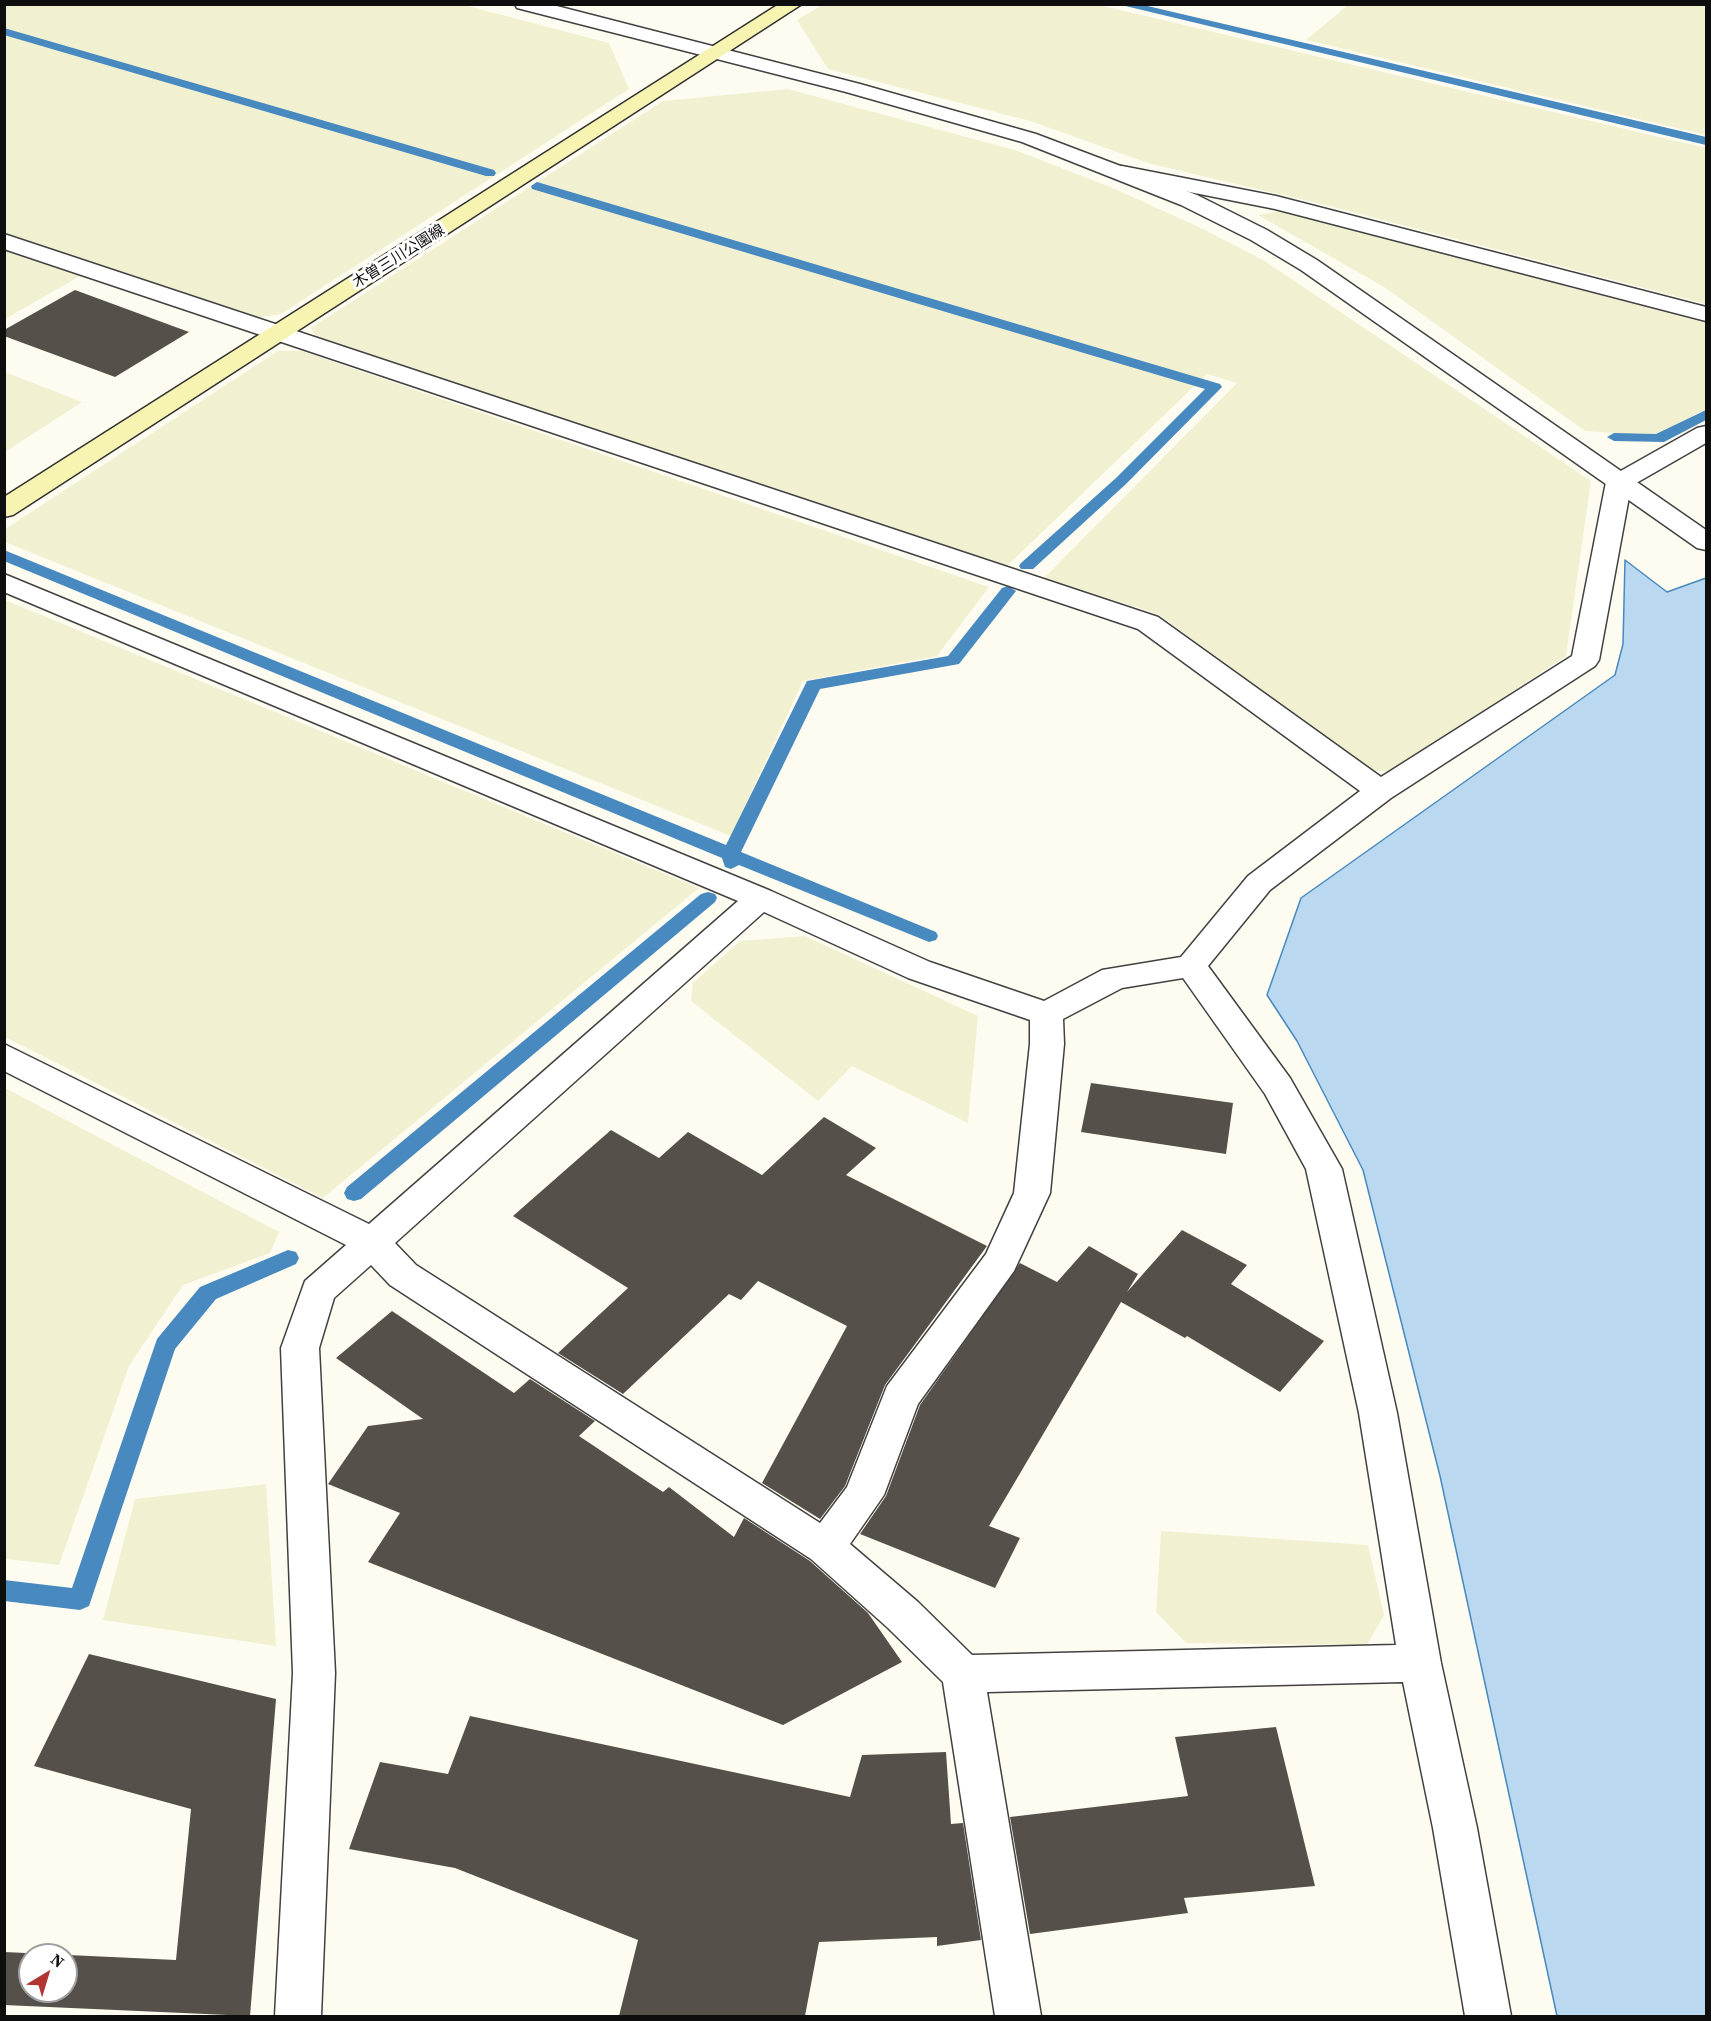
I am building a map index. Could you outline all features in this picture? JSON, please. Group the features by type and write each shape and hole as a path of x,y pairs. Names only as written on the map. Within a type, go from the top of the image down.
{"main road":[{"name":"木曽三川公園線","path":"4,509 793,4"}],"street":[{"path":"524,4 716,55 853,88 1029,138 1122,172 1189,200 1259,235 1309,265 1707,542"},
{"path":"1122,172 1276,204 1707,314"},
{"path":"4,241 1148,623 1380,791"},
{"path":"1619,482 1707,433"},
{"path":"4,582 760,898 919,970 1046,1014 1114,978 1191,966 1259,883 1380,791 1585,660 1619,482"},
{"path":"298,2016 314,1673 300,1348 318,1291 760,898"},
{"path":"1191,966 1278,1087 1324,1169 1378,1413 1420,1663 1455,1828 1488,2016"},
{"path":"825,1547 864,1495 901,1397 1001,1261 1032,1193 1047,1044 1046,1014"},
{"path":"4,1056 372,1242 402,1275 825,1547 903,1615 963,1674 1018,2016"},
{"path":"963,1674 1420,1663"}],"green space":[{"path":"1696,4 1706,7 1706,135 1306,40 1348,5"},
{"path":"5,5 464,5 609,43 629,89 281,314 256,318 5,233"},
{"path":"822,5 1099,5 1706,148 1706,304 1317,203 1151,164 1030,121 828,69 797,20"},
{"path":"788,89 1015,150 1108,186 1197,226 1265,261 1591,481 1566,656 1393,771 1372,771 1158,614 1044,578 1237,383 1207,374 1007,566 316,337 311,328 663,101"},
{"path":"1281,211 1706,323 1706,409 1655,436 1585,431 1384,287 1258,215"},
{"path":"5,249 82,275 5,319"},
{"path":"278,351 302,351 989,587 937,656 803,681 731,836 5,542 5,529"},
{"path":"5,372 82,402 5,452"},
{"path":"5,600 699,888 323,1198 5,1037"},
{"path":"805,936 978,1016 968,1123 852,1066 818,1101 691,1001 693,983 740,941"},
{"path":"5,1088 279,1232 270,1253 183,1285 129,1366 59,1565 5,1559"},
{"path":"266,1484 276,1646 103,1620 135,1499"},
{"path":"1161,1531 1368,1545 1384,1615 1367,1645 1186,1643 1156,1612"}],"water":[{"path":"1625,560 1667,592 1706,578 1706,2016 1557,2016 1440,1476 1363,1170 1297,1041 1267,995 1301,898 1615,675 1623,644"}],"building":[{"path":"75,290 189,332 115,377 4,336 4,330"},
{"path":"1091,1083 1233,1103 1226,1154 1081,1132"},
{"path":"824,1117 876,1148 846,1175 987,1246 885,1385 845,1486 820,1519 762,1483 847,1326 758,1281 741,1300 729,1294 623,1394 558,1353 628,1288 513,1216 611,1130 659,1158 688,1132 762,1175"},
{"path":"1182,1230 1247,1265 1231,1284 1324,1341 1280,1392 1187,1336 1185,1338 1121,1302 989,1526 1020,1538 995,1588 860,1534 886,1496 920,1405 1020,1263 1057,1282 1089,1246 1138,1274 1127,1292"},
{"path":"392,1311 514,1393 530,1379 595,1421 579,1436 663,1492 669,1487 734,1537 744,1518 810,1561 868,1613 902,1662 783,1725 368,1562 400,1513 328,1484 368,1426 423,1419 336,1358"},
{"path":"89,1654 276,1699 250,2016 4,2005 4,1952 18,1953 18,2003 78,2003 78,1955 176,1960 191,1809 34,1766"},
{"path":"470,1716 850,1797 862,1755 946,1752 951,1824 963,1823 981,1940 937,1946 937,1937 819,1942 805,2016 619,2016 638,1940 455,1868 349,1849 380,1762 448,1774"},
{"path":"1276,1727 1315,1886 1184,1898 1188,1913 1030,1934 1010,1817 1188,1796 1175,1737"}],"waterway":[{"path":"1122,4 1706,141"},
{"path":"4,31 490,173"},
{"path":"537,186 1215,387 1121,481 1027,566"},
{"path":"1614,437 1659,439 1706,414"},
{"path":"4,555 731,854"},
{"path":"731,854 813,685 953,660 1008,591"},
{"path":"731,854 929,936"},
{"path":"731,854 731,863"},
{"path":"354,1193 708,898"},
{"path":"4,1590 80,1599 165,1345 208,1293 288,1258"}]}
